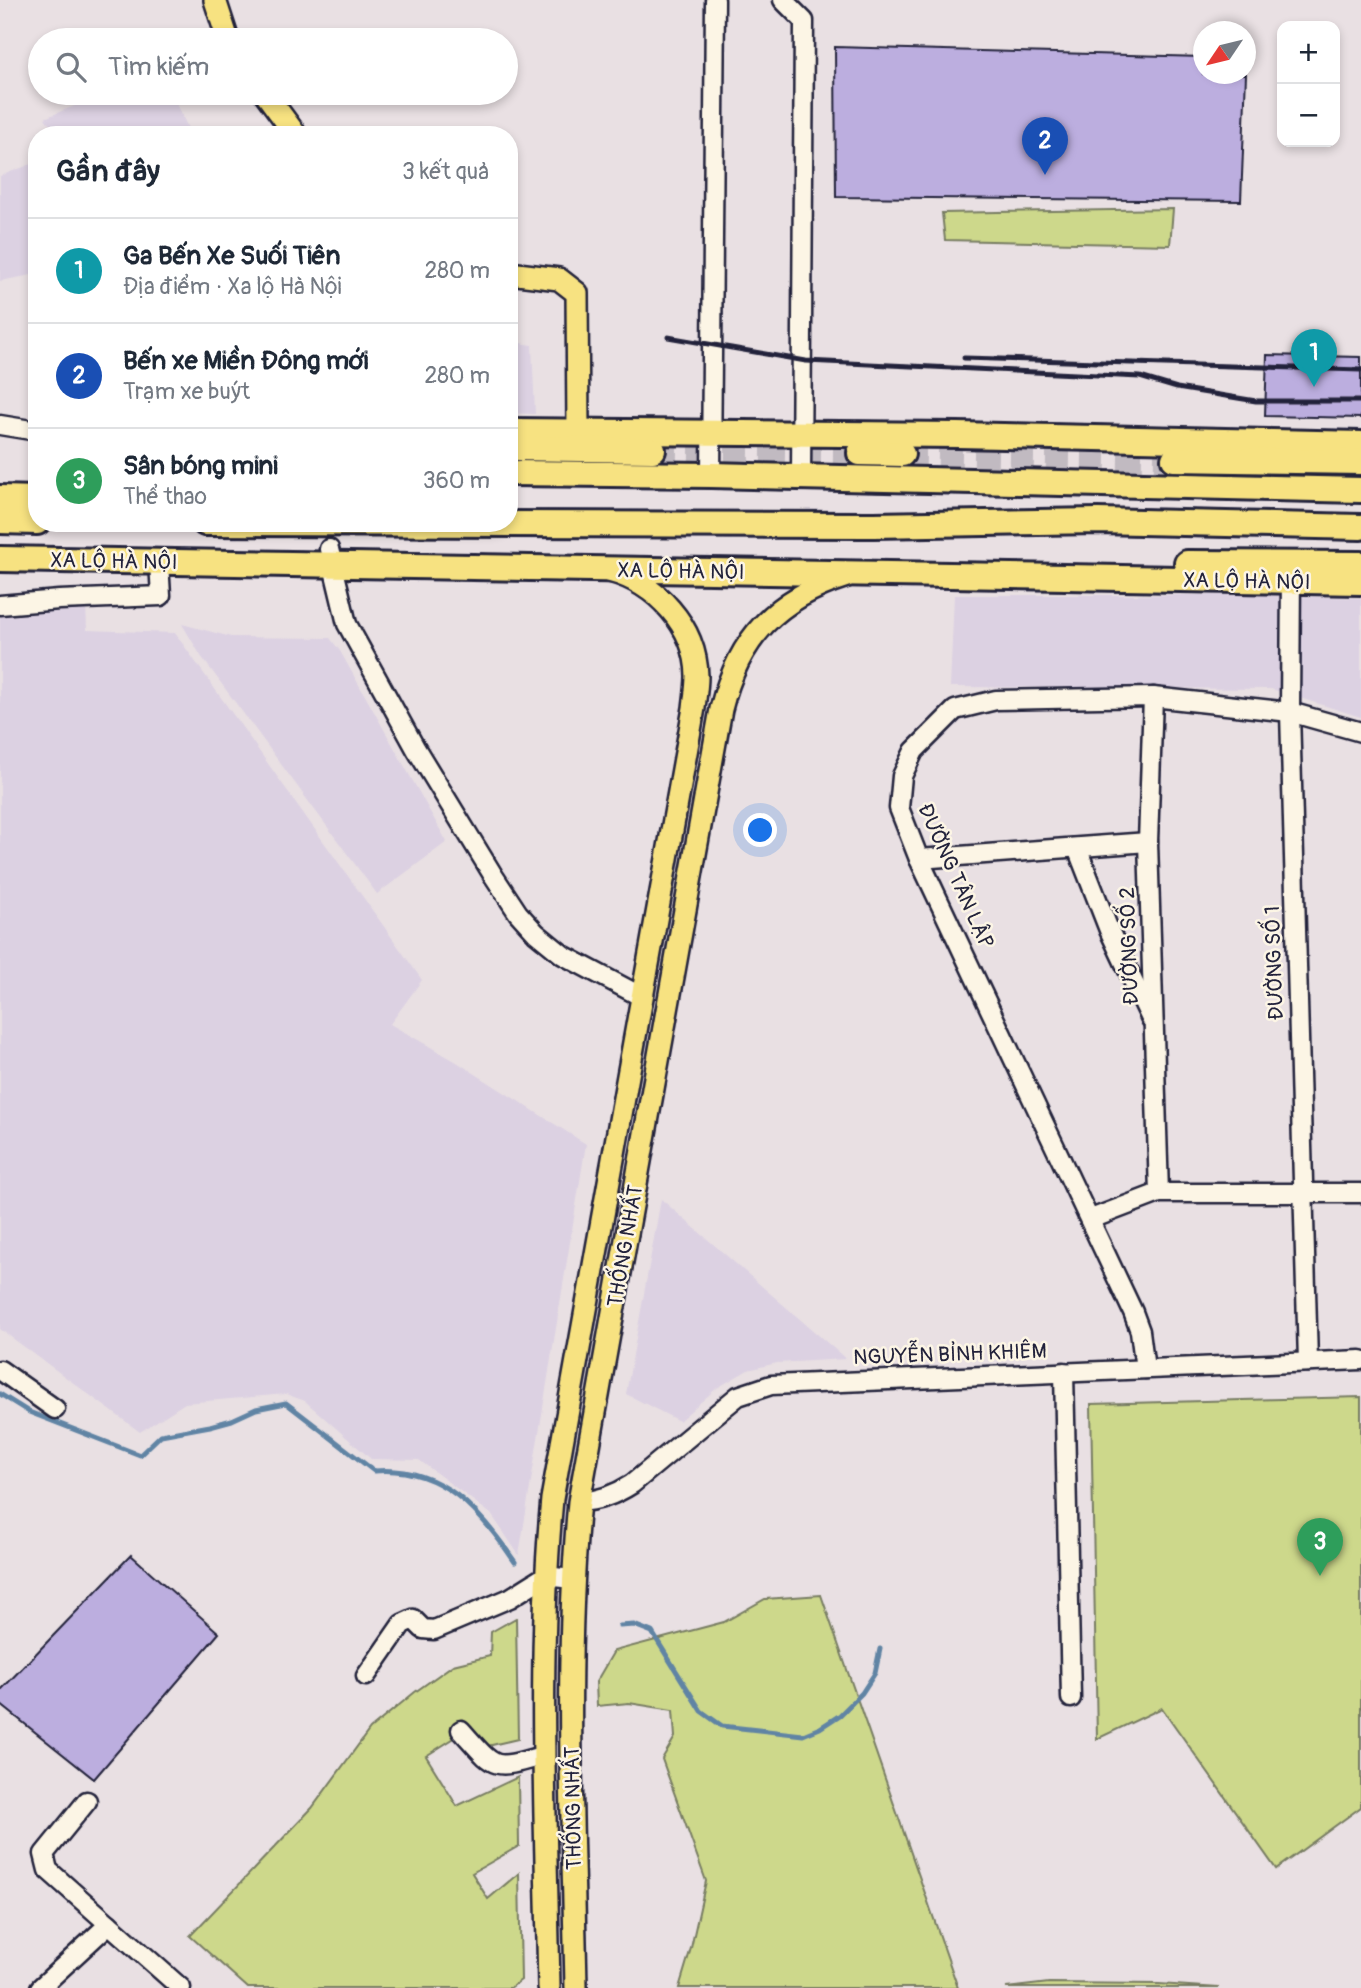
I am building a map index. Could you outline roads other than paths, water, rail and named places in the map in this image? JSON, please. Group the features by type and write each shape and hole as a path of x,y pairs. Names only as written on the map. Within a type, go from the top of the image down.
{"highway":[{"path":"518,431 1361,444"},
{"path":"518,448 653,450"},
{"path":"860,453 902,454"},
{"path":"1174,459 1361,462"},
{"path":"518,473 1361,490"},
{"path":"2,517 28,504"},
{"name":"XA LỘ HÀ NỘI","path":"2,517 28,521"},
{"name":"XA LỘ HÀ NỘI","path":"2,517 28,523"},
{"path":"518,524 874,525 1098,521 1361,527"},
{"name":"XA LỘ HÀ NỘI","path":"66,532 159,554"},
{"name":"XA LỘ HÀ NỘI","path":"0,559 159,554 1291,572 1361,564"},
{"name":"XA LỘ HÀ NỘI","path":"330,557 598,569 736,564 854,574 1036,569"},
{"name":"XA LỘ HÀ NỘI","path":"1291,572 1361,582"}],"main road":[{"path":"215,0 224,28"},
{"path":"229,0 237,28"},
{"path":"259,105 273,126"},
{"path":"274,105 289,126"},
{"path":"518,274 559,279 577,293 578,430"},
{"name":"THỐNG NHẤT","path":"549,1988 543,1654 545,1576 552,1499 694,708 697,677 695,661 685,631 677,617 656,594 614,572 598,569"},
{"name":"THỐNG NHẤT","path":"576,1988 570,1654 572,1579 579,1502 721,709 726,689 743,652 767,620 808,590 854,574"},
{"path":"694,708 721,709"},
{"path":"552,1499 579,1502"}],"street":[{"path":"710,475 715,0"},
{"path":"783,0 804,21 801,478"},
{"path":"0,425 28,430"},
{"path":"0,605 161,596 159,554"},
{"path":"330,557 347,624 416,749 518,913 536,933 563,955 642,997"},
{"name":"ĐƯỜNG SỐ 1","path":"1291,572 1290,712 1308,1362"},
{"name":"ĐƯỜNG TÂN LẬP","path":"1144,1369 1140,1331 1133,1312 919,859 899,808 902,776 914,751 955,710 996,700 1153,697 1290,712 1361,732"},
{"name":"ĐƯỜNG SỐ 2","path":"1153,697 1148,842 1159,1193"},
{"path":"919,859 1148,842"},
{"path":"1076,848 1154,1025"},
{"path":"1091,1219 1159,1193 1361,1193"},
{"name":"NGUYỄN BỈNH KHIÊM","path":"579,1502 593,1502 624,1489 738,1396 759,1387 1361,1360"},
{"path":"0,1370 55,1409"},
{"path":"1064,1372 1071,1698"},
{"path":"366,1676 402,1623 408,1619 413,1619 424,1629 434,1630 510,1598 545,1576 572,1579"},
{"path":"461,1730 490,1762 500,1766 545,1755"},
{"path":"87,1801 44,1854 48,1870 181,1988"},
{"path":"40,1988 109,1924"}],"waterway":[{"path":"0,1394 29,1412 140,1455 161,1435 210,1426 256,1409 286,1403 374,1471 398,1471 440,1484 473,1510 515,1562"},
{"path":"620,1626 634,1625 652,1632 701,1711 722,1726 803,1735 840,1715 862,1693 875,1673 880,1649"}],"tunnel":[{"path":"653,450 860,453"},
{"path":"902,454 1174,459"}],"railway":[{"path":"668,337 806,361 1140,377 1177,388 1256,401 1361,401"},
{"path":"964,358 1361,370"}],"place":[{"name":"Bến xe Miền Đông mới","path":"1045,175"},
{"name":"Ga Bến Xe Suối Tiên","path":"1314,387"},
{"name":"Sân bóng mini","path":"1320,1576"}]}
